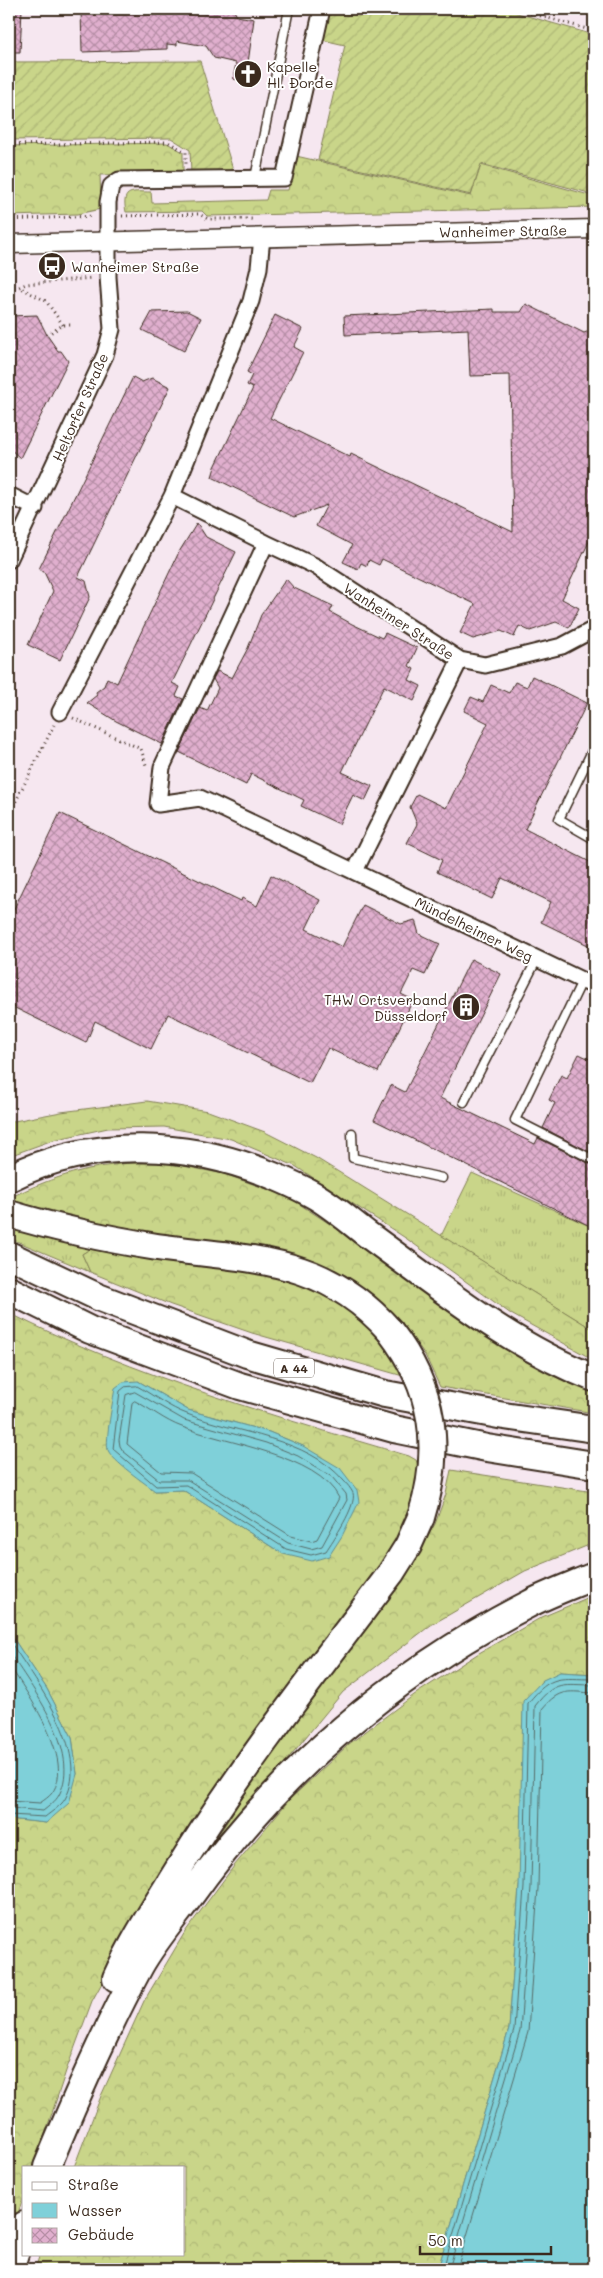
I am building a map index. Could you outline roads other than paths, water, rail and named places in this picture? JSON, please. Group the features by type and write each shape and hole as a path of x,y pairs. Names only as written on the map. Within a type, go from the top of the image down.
{"highway":[{"path":"9,1178 50,1162 83,1153 127,1148 202,1154 258,1170 316,1196 505,1334 594,1378"},
{"path":"9,1214 63,1230 100,1237 271,1262 324,1278 371,1312 390,1331 416,1371 430,1414 433,1460 428,1496 408,1546 391,1573 271,1730 198,1837 127,1952 97,2021 76,2097"},
{"name":"A 44","path":"9,1255 98,1297 247,1354 385,1394 504,1416 594,1429"},
{"name":"A 44","path":"9,1290 90,1330 240,1386 394,1429 487,1448 594,1465"},
{"path":"47,2166 76,2097 141,1964 222,1851 288,1777 333,1735 397,1684 454,1646 530,1604 594,1576"},
{"path":"10,2269 22,2231"}],"street":[{"path":"108,242 111,186 119,180 284,178 321,12"},
{"name":"Wanheimer Straße","path":"9,244 594,229"},
{"path":"60,712 172,496 251,301 259,268 262,237"},
{"name":"Heltorfer Straße","path":"9,560 105,356 112,329 108,277 108,242"},
{"path":"9,495 35,508"},
{"name":"Wanheimer Straße","path":"172,496 315,566 460,660 485,665 562,646 594,629"},
{"name":"Mündelheimer Weg","path":"266,543 162,767 158,804 200,798 588,983"},
{"path":"355,872 460,660"}],"lane":[{"path":"256,178 289,9"},
{"path":"594,747 559,819 594,839"},
{"path":"464,1102 537,959"},
{"path":"588,983 515,1120 594,1160"},
{"path":"352,1133 352,1158 442,1178"}],"water":[{"path":"138,1381 188,1410 269,1432 303,1446 340,1468 357,1490 359,1502 342,1536 329,1556 312,1561 283,1554 183,1490 155,1491 129,1472 108,1450 108,1429 115,1388 123,1382"},
{"path":"9,1632 47,1689 72,1737 77,1774 69,1803 46,1823 9,1819"},
{"path":"560,1672 594,1674 594,2269 438,2269 509,2029 519,1887 523,1701 543,1680"}],"place":[{"name":"Kapelle Hl. Đorđe","path":"248,74"},
{"name":"Wanheimer Straße","path":"52,266"},
{"name":"THW Ortsverband Düsseldorf","path":"466,1007"}]}
